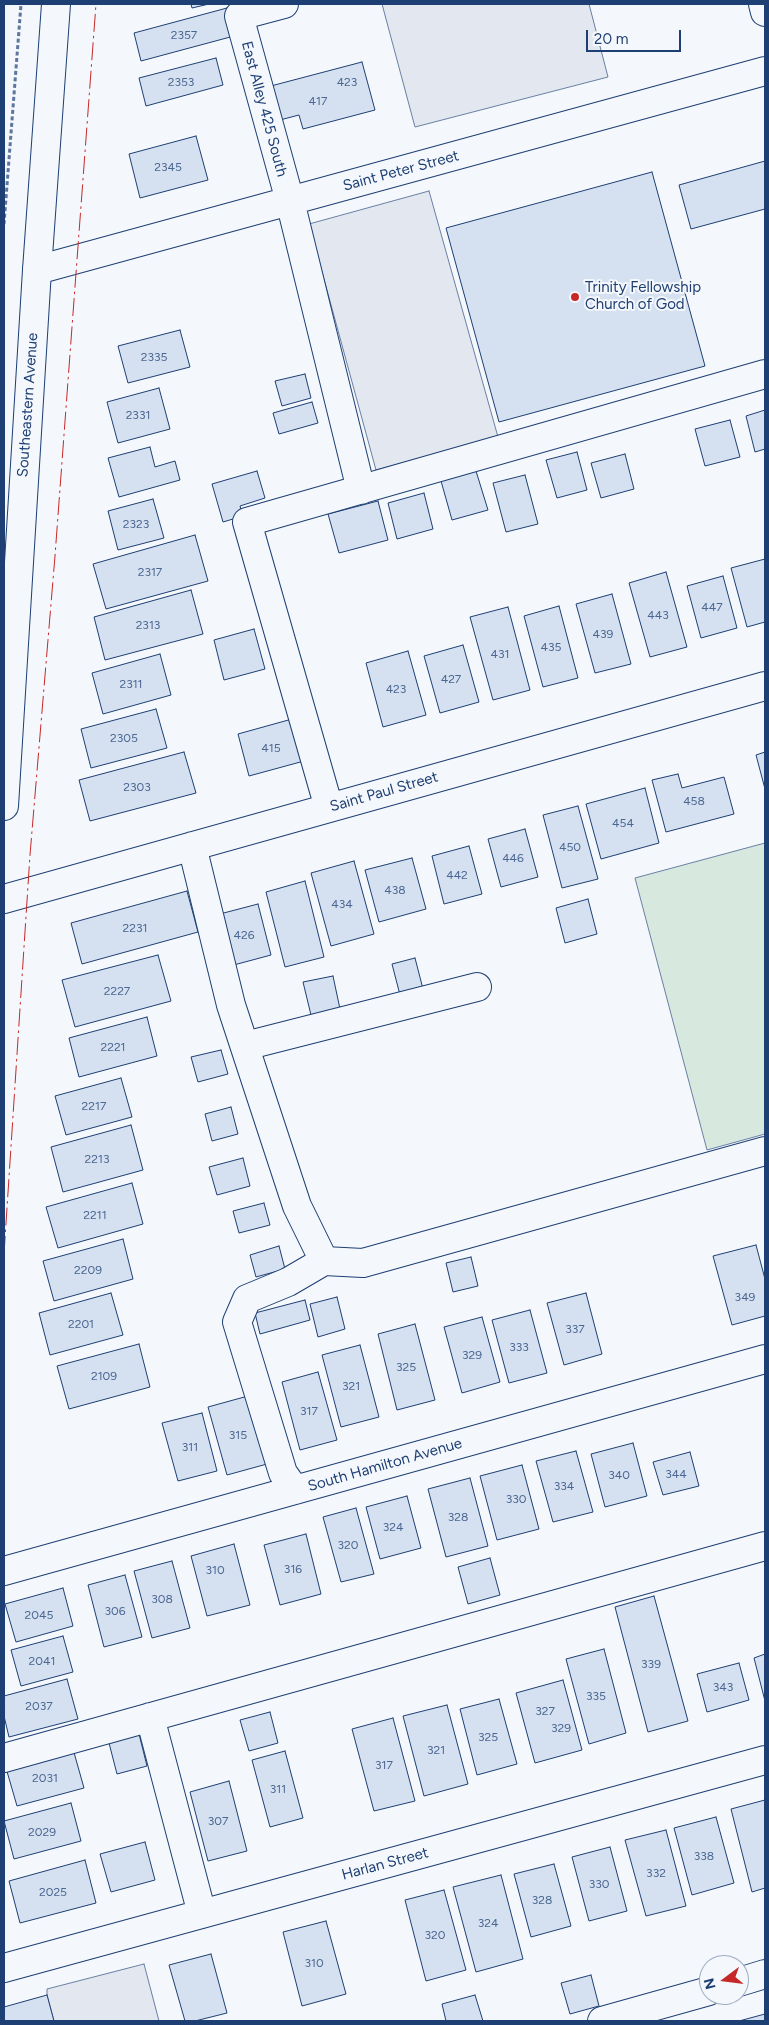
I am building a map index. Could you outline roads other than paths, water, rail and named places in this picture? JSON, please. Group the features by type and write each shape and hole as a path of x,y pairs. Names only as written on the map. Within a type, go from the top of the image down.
{"street":[{"name":"Southeastern Avenue","path":"4,806 37,270 56,4"},
{"name":"East Alley 425 South","path":"284,4 239,16 290,201 361,490"},
{"path":"763,4 765,12"},
{"name":"Saint Peter Street","path":"37,270 765,71"},
{"path":"329,808 248,522 765,374"},
{"name":"Saint Paul Street","path":"4,899 765,686"},
{"path":"192,846 231,1005 297,1206 324,1261"},
{"path":"245,1046 477,987"},
{"path":"295,1490 283,1473 237,1322 247,1299 288,1282 324,1261 364,1263 765,1151"},
{"name":"South Hamilton Avenue","path":"4,1571 765,1359"},
{"path":"4,1758 765,1546"},
{"path":"150,1717 202,1914"},
{"name":"Harlan Street","path":"4,1968 765,1760"},
{"path":"749,1979 765,1974"},
{"path":"602,2021 699,1994"}],"place":[{"name":"Trinity Fellowship Church of God","path":"575,297"}]}
